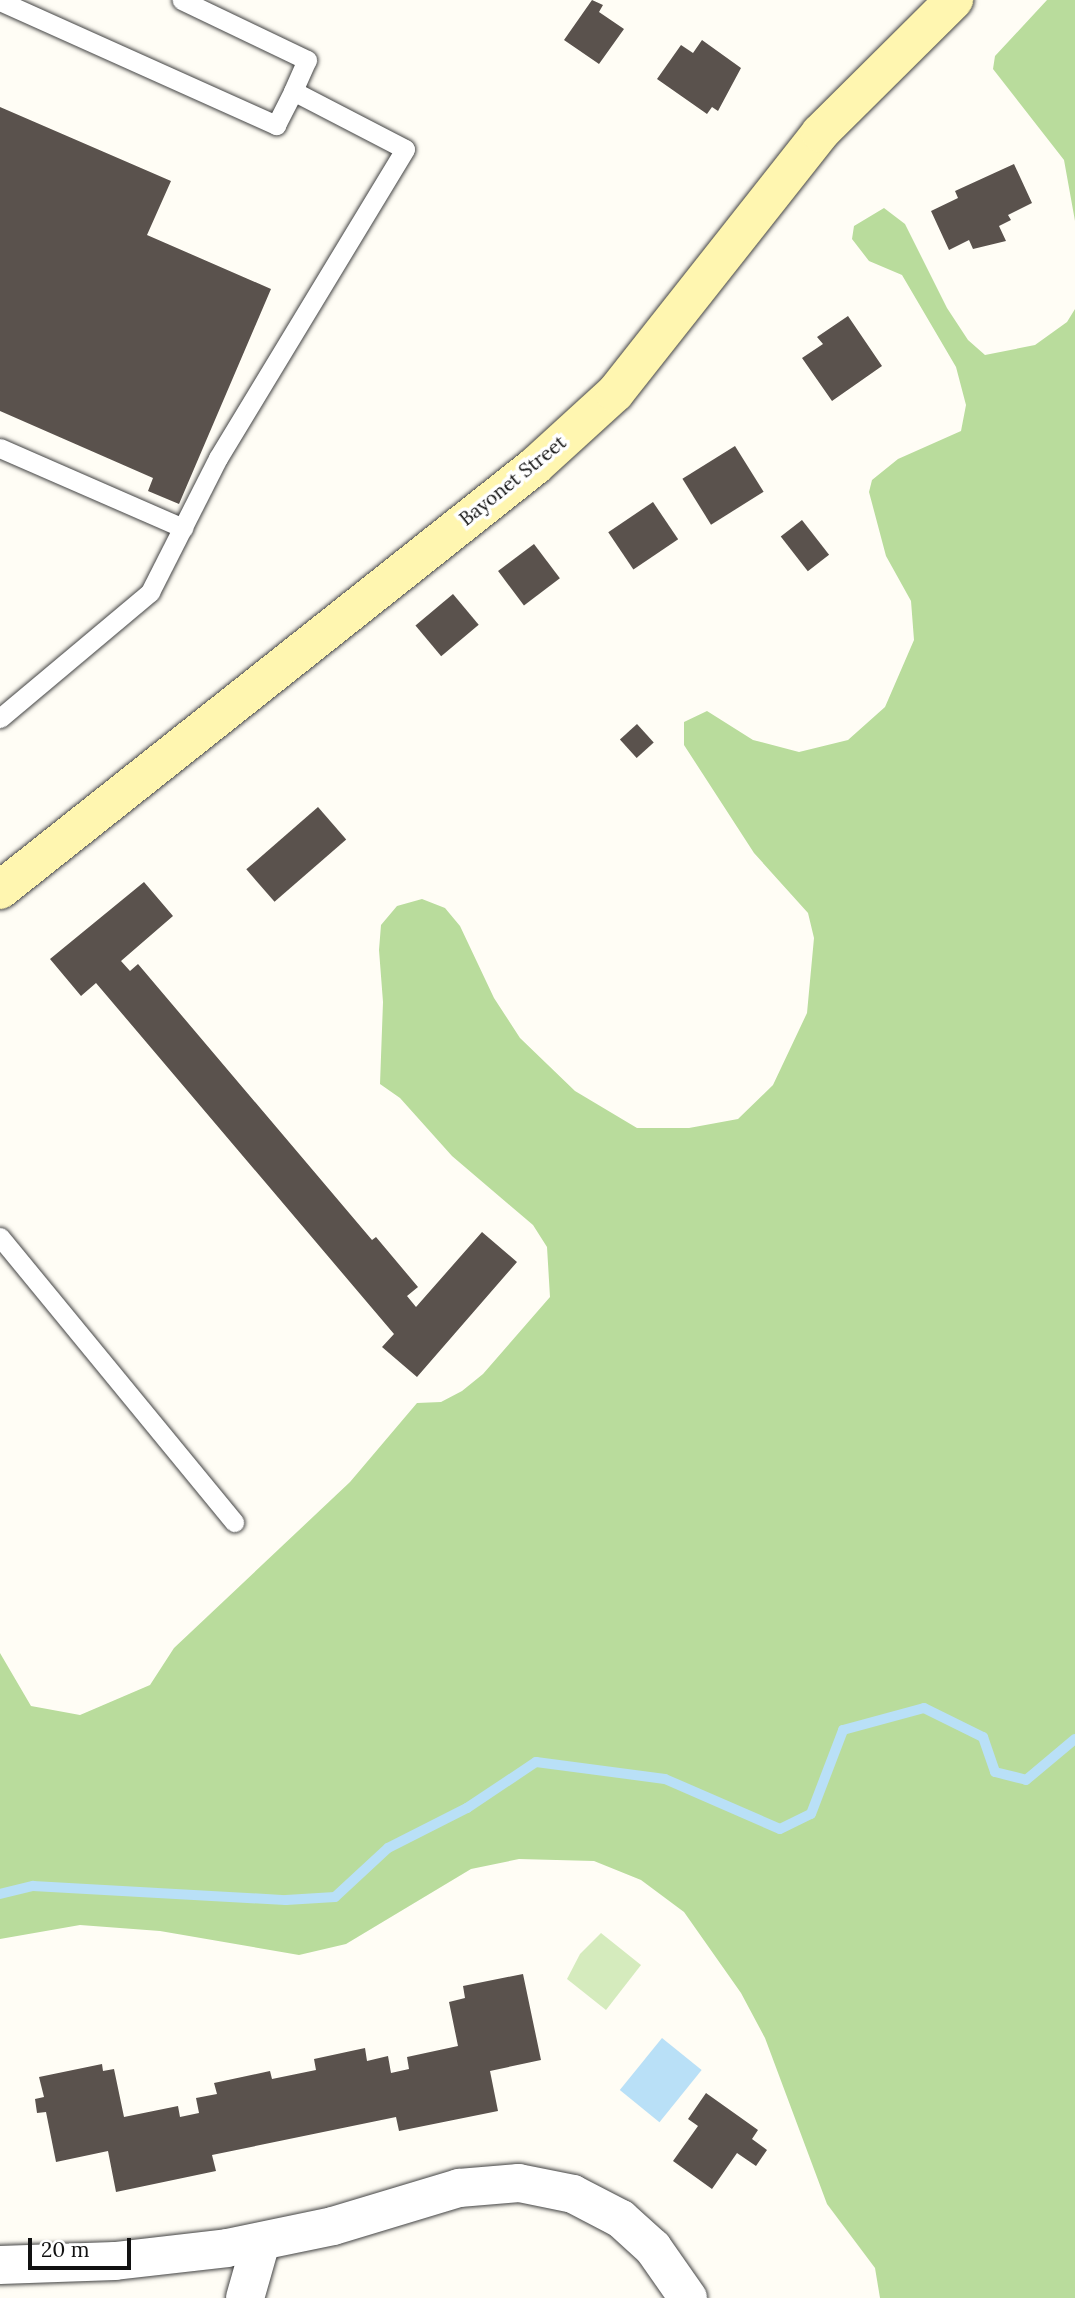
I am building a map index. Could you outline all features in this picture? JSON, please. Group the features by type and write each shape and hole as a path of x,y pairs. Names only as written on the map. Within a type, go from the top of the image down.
{"street":[{"name":"Bayonet Street","path":"0,890 535,466 615,393 820,133 954,0"},
{"path":"0,2265 115,2261 261,2242 334,2226 459,2188 533,2185 584,2198 621,2219 653,2248 688,2298"},
{"path":"245,2298 261,2242"}],"lane":[{"path":"0,1 276,125 307,60 182,0"},
{"path":"0,718 150,592 218,458 405,149 293,91"},
{"path":"0,448 183,528"},
{"path":"0,1237 234,1522"}],"green space":[{"path":"1047,0 1075,0 1075,221 1064,160 993,69 995,56"},
{"path":"884,208 905,224 947,308 968,340 985,355 1035,345 1067,322 1075,309 1075,2298 880,2298 875,2268 827,2204 765,2038 741,1993 684,1912 641,1880 594,1861 519,1859 471,1869 346,1944 299,1955 160,1931 80,1925 0,1939 0,1653 31,1706 80,1715 150,1685 174,1648 350,1482 417,1403 441,1402 462,1391 483,1374 550,1297 547,1247 533,1225 452,1156 400,1098 380,1084 383,1002 379,950 381,925 397,906 422,899 445,908 460,926 494,998 520,1038 575,1091 637,1128 689,1128 738,1119 773,1085 807,1013 814,938 808,913 754,853 684,745 684,722 707,711 753,740 799,752 848,740 885,707 914,640 911,601 886,556 869,492 872,480 898,459 961,431 966,405 956,367 902,275 869,261 852,239 854,226"},
{"path":"601,1933 641,1965 606,2010 567,1979 580,1954"}],"water":[{"path":"662,2038 702,2070 659,2122 620,2090"}],"building":[{"path":"592,0 603,5 599,12 624,29 599,64 564,40"},
{"path":"702,40 741,68 718,111 712,107 707,114 657,79 681,45 693,53"},
{"path":"0,107 171,181 147,235 271,289 179,504 148,491 153,478 0,411"},
{"path":"1014,164 1032,203 1008,215 1011,220 999,226 1006,241 973,249 969,240 949,250 931,211 958,198 955,191"},
{"path":"848,316 882,366 832,401 802,358 823,344 817,337"},
{"path":"735,446 764,492 711,525 682,479"},
{"path":"653,502 678,539 633,570 608,532"},
{"path":"802,520 829,555 808,571 781,537"},
{"path":"534,544 560,578 524,605 498,571"},
{"path":"453,594 479,625 441,656 415,625"},
{"path":"637,724 654,743 637,758 620,739"},
{"path":"318,807 346,839 275,902 246,869"},
{"path":"144,882 173,916 121,961 130,971 138,964 372,1240 376,1237 418,1287 407,1296 416,1307 482,1232 517,1262 417,1377 382,1347 394,1334 96,983 81,996 50,959"},
{"path":"523,1974 541,2060 490,2071 498,2111 399,2131 396,2117 212,2155 216,2171 116,2192 108,2151 56,2162 46,2112 37,2113 35,2099 44,2097 39,2077 102,2064 103,2071 114,2069 124,2117 178,2106 180,2117 199,2113 196,2098 217,2094 214,2083 270,2071 272,2079 316,2070 314,2059 365,2048 367,2061 388,2056 391,2073 409,2069 407,2057 458,2046 449,2002 465,1998 463,1986"},
{"path":"706,2093 758,2130 752,2139 767,2150 756,2166 737,2153 712,2189 673,2161 698,2126 688,2119"}],"waterway":[{"path":"0,1894 33,1886 286,1900 335,1897 388,1848 467,1808 536,1762 665,1779 780,1829 811,1814 843,1730 924,1708 983,1737 995,1772 1026,1780 1075,1739"}]}
